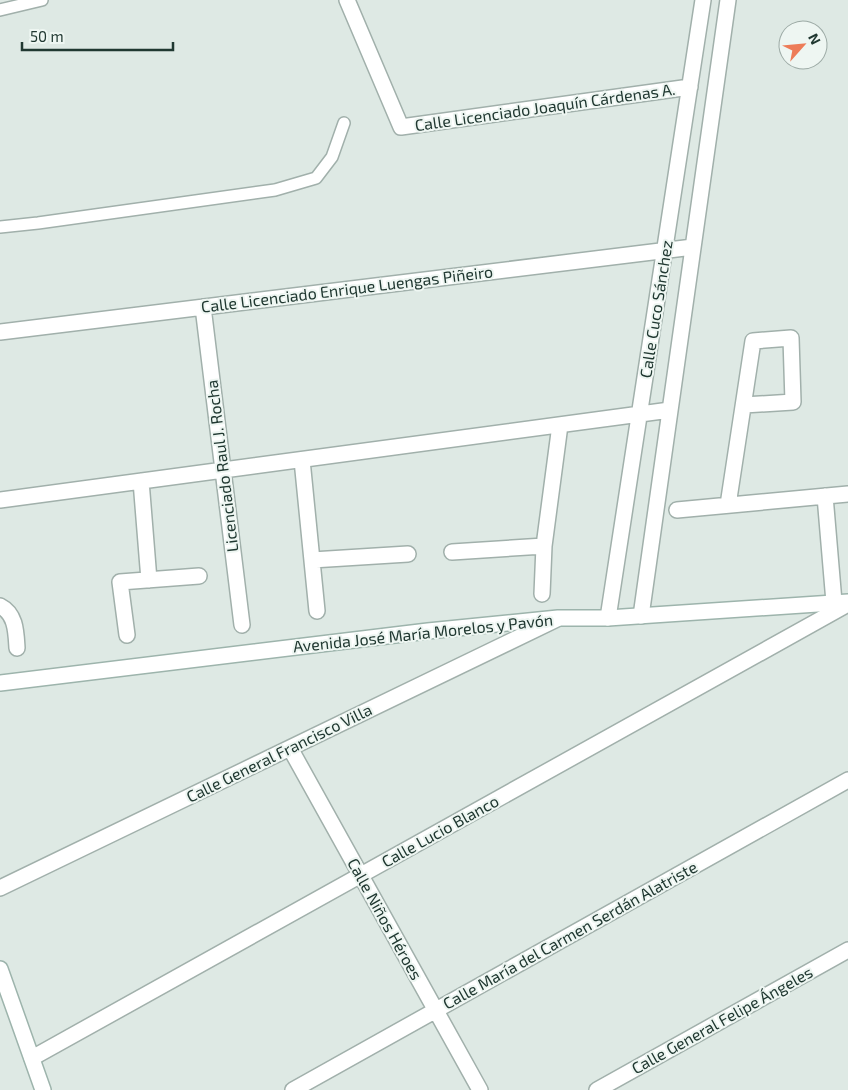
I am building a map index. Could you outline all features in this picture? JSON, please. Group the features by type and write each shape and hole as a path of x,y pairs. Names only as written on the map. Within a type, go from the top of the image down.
{"street":[{"name":"Calle Licenciado Joaquín Cárdenas A.","path":"346,0 401,127 690,87"},
{"name":"Calle Cuco Sánchez","path":"608,618 703,0"},
{"name":"Calle Cuco Sánchez","path":"641,616 728,0"},
{"name":"Calle Licenciado Enrique Luengas Piñeiro","path":"0,332 693,246"},
{"name":"Licenciado Raul J. Rocha","path":"203,307 242,624"},
{"path":"728,505 753,341 791,338 793,402 744,405"},
{"path":"0,500 670,410"},
{"path":"542,594 544,546 560,425"},
{"path":"302,460 317,610"},
{"path":"141,481 149,580"},
{"path":"677,510 848,494"},
{"path":"825,496 843,603"},
{"path":"452,552 544,546"},
{"path":"312,560 408,554"},
{"path":"128,635 120,582 200,576"},
{"name":"Avenida José María Morelos y Pavón","path":"0,684 428,631 558,618 608,618 843,603"},
{"name":"Calle Lucio Blanco","path":"32,1058 843,603"},
{"path":"0,606 10,613 15,625 17,648"},
{"name":"Calle General Francisco Villa","path":"0,888 558,618"},
{"name":"Calle Niños Héroes","path":"290,748 480,1090"},
{"name":"Calle María del Carmen Serdán Alatriste","path":"293,1090 848,780"},
{"name":"Calle General Felipe Ángeles","path":"597,1090 848,950"},
{"path":"0,969 43,1090"}],"lane":[{"path":"0,10 42,0"},
{"path":"0,227 275,190 316,178 332,157 344,123"}]}
